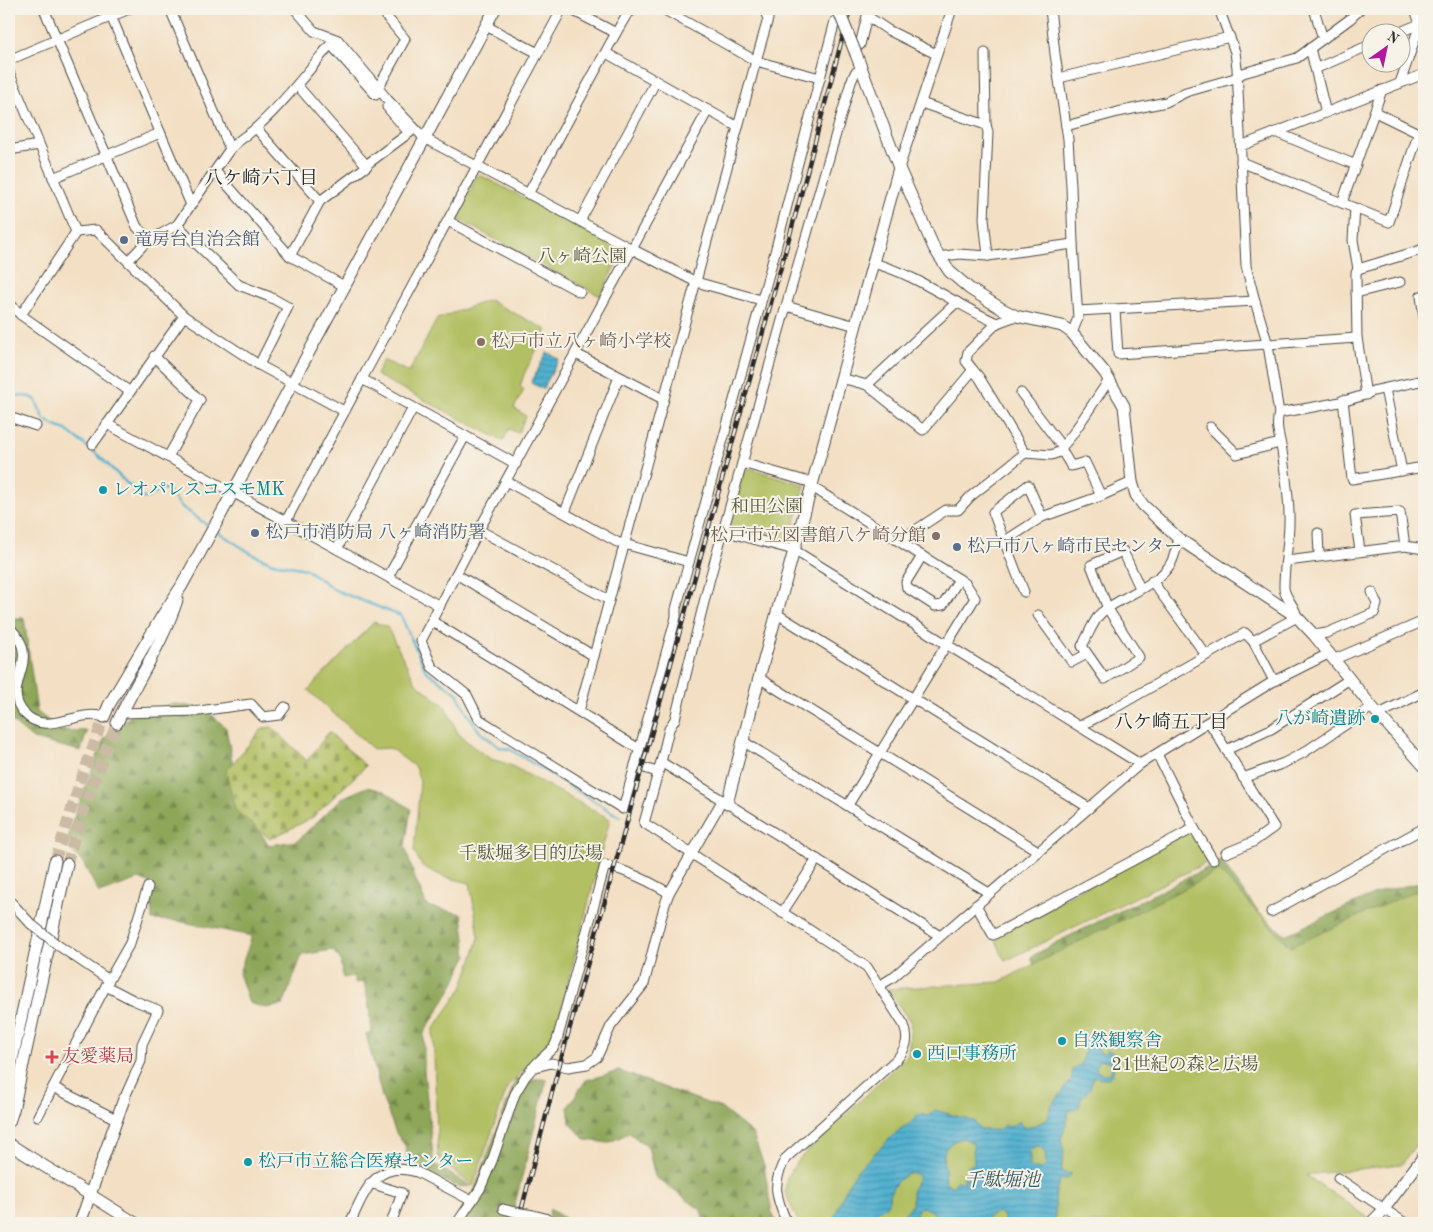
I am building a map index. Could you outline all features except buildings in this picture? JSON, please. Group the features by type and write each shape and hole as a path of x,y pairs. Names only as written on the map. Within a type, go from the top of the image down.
{"street":[{"path":"44,9 137,228 149,239"},
{"path":"9,60 58,40 109,12 128,9"},
{"path":"170,9 230,149"},
{"path":"295,9 314,31 338,40 412,131"},
{"path":"377,88 405,39 380,9"},
{"path":"9,627 22,644 24,651 15,691 17,703 24,712 34,721 53,724 86,714 96,714 104,717 162,616 181,587 495,9"},
{"path":"286,521 562,9"},
{"path":"570,9 616,33"},
{"path":"528,194 616,33 627,14 635,9"},
{"path":"663,9 756,61 820,78"},
{"path":"579,711 768,19 764,9"},
{"path":"532,1068 551,1063 568,1067 587,1064 597,1057 611,1026 644,984 669,893 691,854 725,802 744,742 794,550 899,168 952,9"},
{"path":"1050,9 1066,126 1071,186 1078,311 1078,318 1072,332"},
{"path":"1219,9 1235,52 1246,266 1268,345 1279,413 1276,421 1289,517 1284,586 1285,592 1295,608 1296,617"},
{"path":"1314,9 1323,39"},
{"path":"1066,126 1166,102 1186,92 1296,58 1350,19 1360,9"},
{"path":"1400,84 1422,23 1415,9"},
{"path":"109,12 191,204"},
{"path":"840,12 899,168 939,256 949,271 970,290 1016,316 1046,321 1062,326 1072,332 1109,380 1124,406 1132,482 1136,495 1143,505 1179,539 1296,617 1314,635 1375,710 1424,766"},
{"path":"708,110 421,641 432,667 461,688 467,695 479,719 623,809 835,21 840,12"},
{"path":"854,50 860,44 867,16 888,30 936,54"},
{"path":"1410,28 1422,23"},
{"path":"486,26 538,53"},
{"path":"1059,78 1230,37"},
{"path":"128,261 149,239 177,225 230,149 236,142 256,128 297,85 328,46 333,47 412,131 476,167 696,282 761,300"},
{"path":"1310,48 1326,113"},
{"path":"1316,68 1360,49"},
{"path":"606,53 738,127"},
{"path":"985,53 986,125 988,132 984,220 988,256"},
{"path":"787,1223 780,1206 776,1185 781,1167 786,1158 898,1058 906,1047 907,1034 904,1025 867,967 644,824 657,772 670,729 675,719 742,463 786,306 851,82 856,72 862,69"},
{"path":"9,72 76,232"},
{"path":"1241,146 1424,74"},
{"path":"580,221 656,81"},
{"path":"297,85 366,165"},
{"path":"1342,203 1382,90"},
{"path":"921,103 986,125"},
{"path":"1241,162 1389,222 1418,135 1416,132 1375,112"},
{"path":"256,128 320,201"},
{"path":"290,256 320,201 412,131"},
{"path":"1275,132 1356,165"},
{"path":"53,178 160,133"},
{"path":"9,150 39,144"},
{"path":"215,171 290,256 344,286"},
{"path":"1354,208 1353,240 1358,269 1356,273 1358,338 1366,395"},
{"path":"448,221 580,292"},
{"path":"177,225 239,285 270,297 288,307 259,365"},
{"path":"76,232 96,230 184,316 259,365 344,411"},
{"path":"21,315 76,232"},
{"path":"939,256 959,254 988,256 1073,244"},
{"path":"1358,269 1424,249"},
{"path":"873,263 899,271 932,287 980,316 997,322"},
{"path":"1356,293 1400,282"},
{"path":"1424,295 1421,296 1424,318"},
{"path":"867,385 957,302"},
{"path":"1078,311 1255,302"},
{"path":"9,303 21,315 129,391"},
{"path":"786,306 856,326"},
{"path":"1115,310 1118,354 1358,338"},
{"path":"93,444 184,316"},
{"path":"1016,316 997,322 968,352 966,361 979,377 1025,453"},
{"path":"576,354 663,400"},
{"path":"154,356 200,400 168,457"},
{"path":"842,378 867,385 923,430 973,370"},
{"path":"565,512 619,376"},
{"path":"362,379 516,464"},
{"path":"899,541 946,510 958,510 971,496 1025,453 1051,454 1062,449 1109,380"},
{"path":"1279,413 1366,395 1373,391 1424,380"},
{"path":"1385,389 1402,471"},
{"path":"1021,393 1062,449 1071,466 1085,462 1101,496"},
{"path":"1343,400 1352,479 1424,467"},
{"path":"337,549 413,408"},
{"path":"9,417 36,426"},
{"path":"107,424 440,606"},
{"path":"1210,427 1237,454 1280,443"},
{"path":"388,577 464,436"},
{"path":"742,463 813,485 959,579 966,584 975,598 848,806"},
{"path":"506,481 617,542 689,562"},
{"path":"1006,541 1042,517 1101,496 1132,482"},
{"path":"1024,592 1006,541 993,512 1028,485 1042,517"},
{"path":"1360,551 1355,515 1400,512 1405,546"},
{"path":"480,530 610,600"},
{"path":"724,531 794,550 1140,764"},
{"path":"1318,533 1320,556"},
{"path":"1140,588 1123,551 1091,565 1108,609 1139,657 1105,679 1082,646 1100,614 1108,609 1140,588 1152,580 1161,575 1172,562 1179,539"},
{"path":"1287,560 1405,546 1424,549"},
{"path":"922,556 906,582 907,588 936,606 943,605 959,579"},
{"path":"456,574 594,656"},
{"path":"1152,580 1206,655"},
{"path":"119,718 170,621 181,587"},
{"path":"1314,635 1327,633 1374,613 1378,604 1372,592"},
{"path":"777,614 1089,808"},
{"path":"1038,615 1072,662 1087,654"},
{"path":"1253,641 1296,617"},
{"path":"432,621 639,749"},
{"path":"879,986 892,978 1140,764 1274,681 1332,656 1424,621"},
{"path":"1080,726 1244,633 1253,641 1274,681"},
{"path":"760,678 1038,851"},
{"path":"1226,750 1271,729 1350,680"},
{"path":"1243,778 1284,763 1375,710 1424,692"},
{"path":"119,718 251,704 263,717 280,715 285,708"},
{"path":"1209,722 1274,827 1253,842 1226,853"},
{"path":"744,742 989,893"},
{"path":"1157,754 1194,828 1213,860"},
{"path":"661,762 940,936"},
{"path":"635,765 657,772"},
{"path":"976,905 993,934 1194,828"},
{"path":"1271,912 1424,828"},
{"path":"782,913 817,859"},
{"path":"9,1074 61,862 13,1110 9,1122"},
{"path":"457,1223 480,1189 492,1161 514,1094 532,1068 554,1047 557,1040 605,865 644,878 669,893"},
{"path":"38,1116 107,983 130,943 148,887"},
{"path":"9,900 31,924 107,983 133,1000 158,1010 142,1044 142,1061 116,1119 80,1223"},
{"path":"53,1087 116,1119"},
{"path":"9,1144 135,1223"},
{"path":"1371,1223 1380,1216 1424,1156"},
{"path":"350,1223 370,1183 386,1172 394,1170 408,1169 417,1172 472,1201"},
{"path":"1338,1178 1380,1216 1405,1223"},
{"path":"370,1183 402,1193 391,1223"},
{"path":"503,1209 545,1218 553,1223"}],"green space":[{"name":"八ヶ崎公園","path":"478,174 623,249 600,296 456,218"},
{"path":"489,300 547,330 525,372 520,386 524,390 514,408 526,416 518,433 509,429 503,441 376,375 383,360 409,372 437,319"},
{"name":"和田公園","path":"749,468 805,485 789,545 732,530 728,526 743,472"},
{"path":"9,618 24,618 37,712 61,730 87,731 81,751 33,739 9,719"},
{"name":"千駄堀多目的広場","path":"374,622 387,627 416,683 445,706 458,733 472,746 491,759 508,764 610,819 553,1041 508,1086 473,1186 438,1159 433,1030 462,988 479,937 470,883 444,877 422,866 414,851 420,782 415,767 390,748 373,749 308,690"},
{"path":"174,704 206,709 226,728 240,804 269,845 297,841 342,798 367,787 384,791 411,809 405,846 414,876 427,906 462,914 467,956 449,993 424,1033 424,1071 434,1164 470,1186 458,1187 408,1162 406,1147 396,1133 382,1097 366,1034 372,1033 364,982 355,983 354,976 343,978 340,959 332,950 302,955 283,1005 266,1008 249,1003 239,973 252,936 178,921 152,920 151,884 139,879 99,893 83,863 66,845 75,814 104,739 135,712"},
{"path":"272,727 307,761 329,732 366,766 312,818 270,839 235,810 226,771 263,728"},
{"path":"1194,829 1212,860 1005,961 994,936"},
{"path":"1221,861 1259,913 1285,935 1382,891 1424,882 1424,968 1055,1016 1031,957 1057,942"},
{"name":"21世紀の森と広場","path":"1219,871 1290,947 1424,887 1424,1133 1402,1164 1306,1175 1376,1223 799,1223 785,1192 787,1177 798,1160 908,1055 911,1023 887,989 999,982"},
{"path":"619,1071 721,1108 752,1133 764,1165 772,1213 777,1223 702,1223 701,1210 655,1177 648,1147 629,1133 608,1143 586,1140 570,1123 568,1107 586,1080"},
{"path":"516,1079 547,1079 510,1223 462,1223"},
{"path":"550,1209 572,1223 547,1223"}],"water":[{"path":"547,352 559,359 543,389 531,383"},
{"name":"千駄堀池","path":"1079,1033 1091,1037 1094,1044 1093,1048 1098,1048 1100,1052 1104,1054 1107,1050 1113,1052 1116,1062 1114,1064 1104,1060 1098,1061 1097,1071 1102,1074 1110,1074 1112,1067 1114,1069 1113,1073 1106,1078 1094,1076 1090,1088 1081,1099 1079,1107 1068,1112 1061,1140 1064,1152 1061,1170 1064,1173 1072,1174 1067,1179 1061,1179 1058,1184 1054,1223 1004,1223 1004,1216 998,1212 990,1216 984,1223 941,1223 932,1211 921,1207 917,1211 914,1223 897,1223 912,1205 912,1190 919,1177 909,1173 895,1185 888,1203 877,1212 873,1223 834,1223 833,1220 847,1186 858,1169 900,1129 911,1123 919,1114 928,1116 935,1110 974,1121 981,1130 999,1130 1004,1125 1010,1127 1019,1121 1021,1125 1027,1128 1047,1120 1052,1104 1072,1080 1072,1069 1082,1063 1083,1054 1086,1049 1083,1047 1084,1040","holes":["964,1138 973,1143 974,1164 967,1167 972,1174 967,1178 963,1177 965,1182 956,1181 954,1187 946,1183 944,1154 949,1145","1039,1146 1045,1152 1046,1165 1041,1170 1030,1167 1029,1151"]}],"waterway":[{"path":"9,394 35,399 44,419 66,430 99,456 142,498 147,498 162,488 167,490 182,507 210,527"},
{"path":"215,530 252,554 273,563 306,569 335,590 401,616 426,671 457,693 467,713 480,732 499,747 511,750 620,817"}],"tunnel":[{"path":"55,861 80,782 104,717"},
{"path":"67,864 90,793 117,723"}],"railway":[{"path":"518,1223 555,1081 799,202 850,9"}],"place":[{"name":"竜房台自治会館","path":"124,240"},
{"name":"松戸市立八ヶ崎小学校","path":"481,342"},
{"name":"レオパレスコスモMK","path":"103,490"},
{"name":"松戸市消防局 八ヶ崎消防署","path":"255,533"},
{"name":"松戸市立図書館八ケ崎分館","path":"936,536"},
{"name":"松戸市八ヶ崎市民センター","path":"957,547"},
{"name":"八が崎遺跡","path":"1375,719"},
{"name":"自然観察舎","path":"1062,1041"},
{"name":"西口事務所","path":"917,1054"},
{"name":"友愛薬局","path":"52,1057"},
{"name":"松戸市立総合医療センター","path":"248,1162"}],"district":[{"name":"八ケ崎六丁目","path":"261,179"},
{"name":"八ケ崎五丁目","path":"1171,723"}]}
